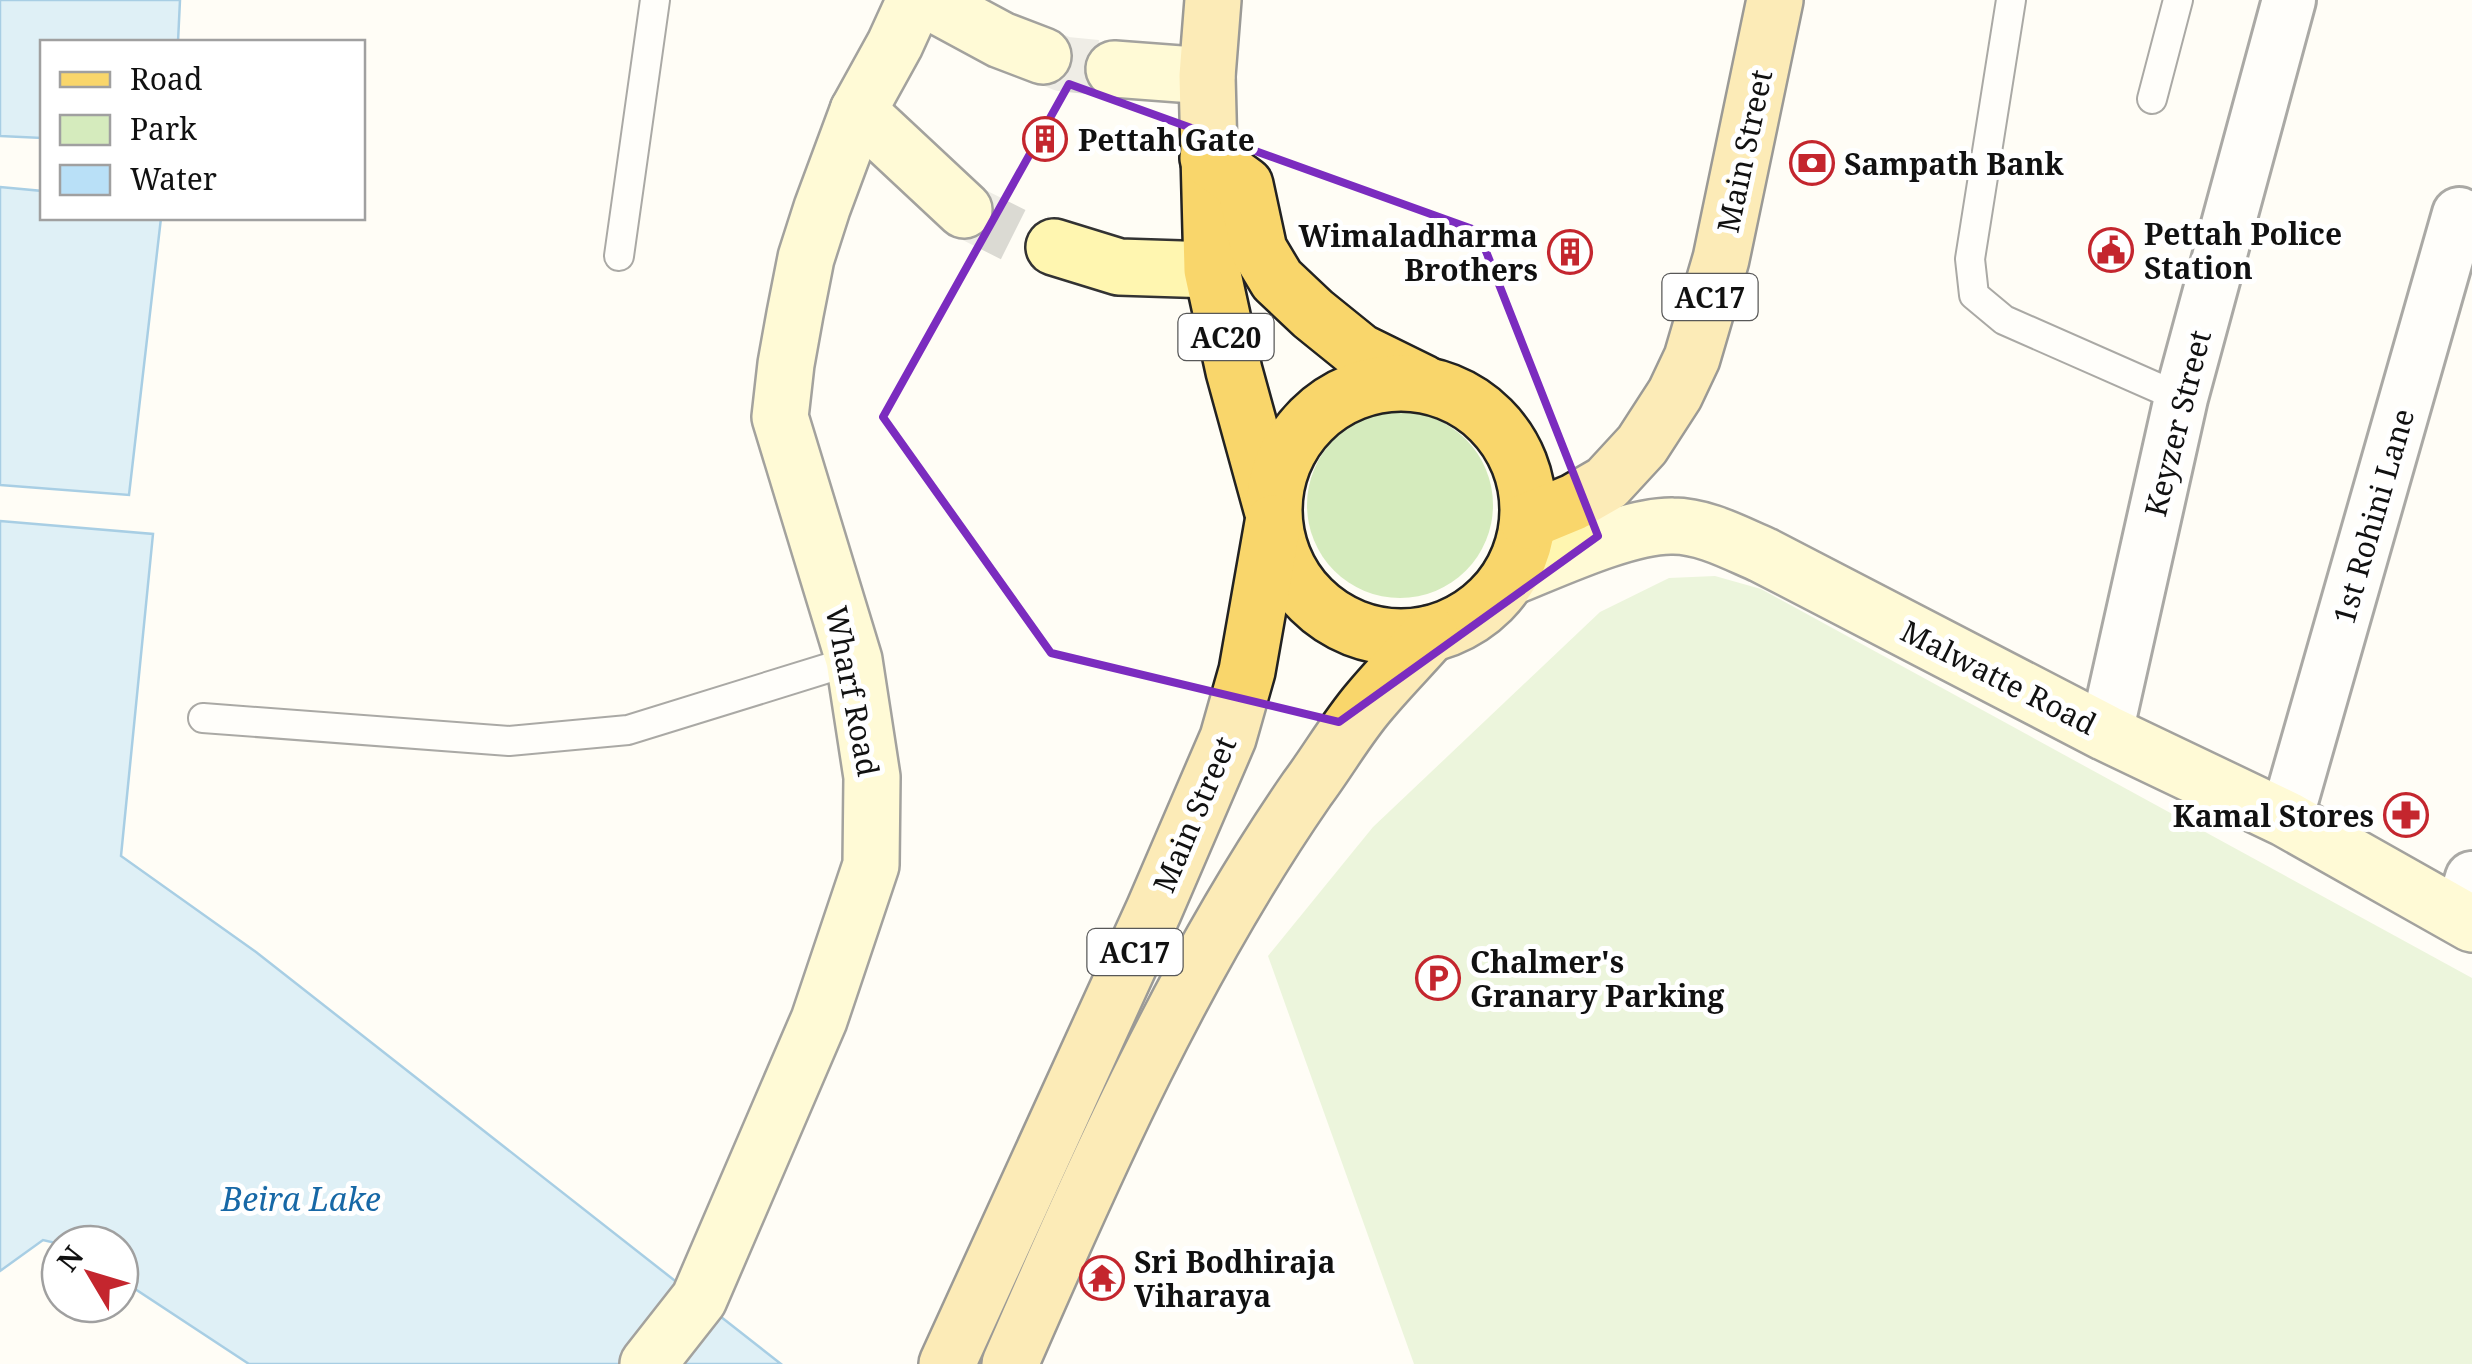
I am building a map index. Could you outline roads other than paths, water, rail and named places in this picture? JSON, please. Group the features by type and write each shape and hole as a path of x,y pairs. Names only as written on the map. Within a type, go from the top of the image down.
{"main road":[{"name":"Wharf Road","path":"648,1364 698,1299 819,1020 870,865 872,777 854,660 780,416 806,258 822,208 858,111 896,44 915,0"},
{"path":"927,0 1001,40 1043,56"},
{"name":"AC20","path":"1213,0 1206,76 1212,270 1273,517"},
{"name":"Main Street","path":"1528,521 1607,483 1642,445 1684,376 1721,259 1774,0"},
{"path":"1114,68 1206,76"},
{"path":"858,111 964,210"},
{"name":"AC20","path":"1208,158 1245,185 1259,250 1277,280 1360,352 1425,384"},
{"path":"1054,248 1119,267 1212,270"},
{"path":"1388,382 1425,384 1468,401 1503,432 1524,474 1528,521 1522,550 1509,578 1488,603 1461,622 1430,634 1387,637 1345,625 1310,600 1284,564 1273,517 1278,474 1294,440 1319,412 1351,392 1388,382"},
{"name":"Main Street","path":"946,1364 1116,994 1228,738 1247,671 1273,517"},
{"name":"Malwatte Road","path":"1509,578 1632,532 1674,526 1712,534 1763,555 2106,733 2468,906"},
{"name":"AC17","path":"1010,1364 1156,1046 1221,924 1285,822 1367,704 1430,634"}],"street":[{"name":"Keyzer Street","path":"2106,733 2181,398 2289,0"},
{"name":"1st Rohini Lane","path":"2286,819 2466,217"}],"lane":[{"path":"619,256 654,0"},
{"path":"2010,0 1970,259 1974,295 2004,320 2181,398"},
{"path":"2152,99 2178,0"},
{"path":"203,718 529,739 628,730 854,660"}],"water":[{"path":"0,0 180,0 178,40 40,40 40,138 0,136"},
{"path":"0,187 40,191 40,220 161,220 129,495 0,485"},
{"name":"Beira Lake","path":"0,521 153,534 121,856 256,952 781,1364 249,1364 140,1292 140,1224 40,1224 40,1242 0,1271"}],"tunnel":[{"path":"1043,56 1063,64 1114,69"},
{"path":"964,210 1016,236 1054,247"}],"place":[{"name":"Pettah Gate","path":"1045,139"},
{"name":"Sampath Bank","path":"1812,163"},
{"name":"Pettah Police Station","path":"2111,250"},
{"name":"Wimaladharma Brothers","path":"1570,252"},
{"name":"Kamal Stores","path":"2406,815"},
{"name":"Chalmer's Granary Parking","path":"1438,978"},
{"name":"Sri Bodhiraja Viharaya","path":"1102,1278"}]}
